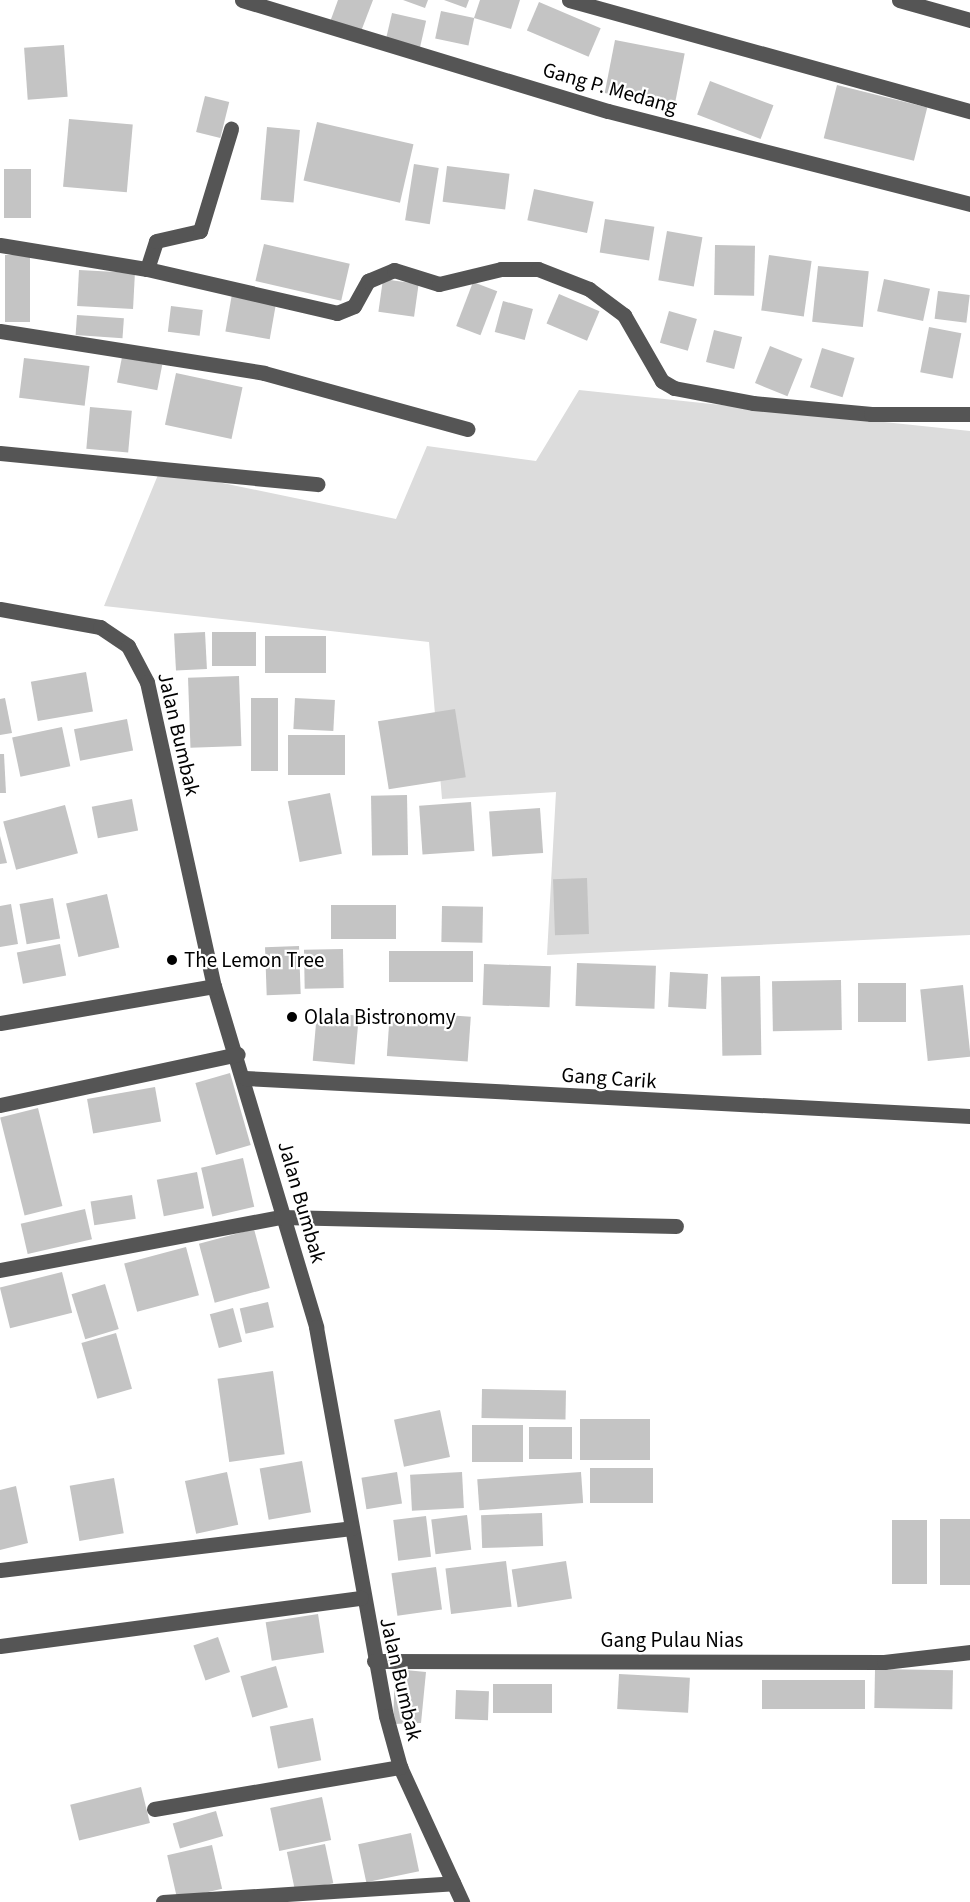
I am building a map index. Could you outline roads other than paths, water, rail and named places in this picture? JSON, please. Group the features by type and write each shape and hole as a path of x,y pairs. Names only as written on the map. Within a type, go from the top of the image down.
{"street":[{"name":"Gang P. Medang","path":"242,0 608,111 970,204"},
{"path":"569,0 970,111"},
{"path":"899,0 970,20"},
{"path":"147,269 156,241 200,231 231,129"},
{"path":"0,245 147,269 337,313 354,306 368,281 394,270 439,285 501,269 538,269 589,289 624,315 662,381 674,388 753,403 859,413 970,414"},
{"path":"0,331 264,373 467,429"},
{"path":"0,453 316,484"},
{"name":"Jalan Bumbak","path":"0,609 87,622 128,646 139,660 214,986 238,1054 281,1217 316,1327 361,1598 400,1767 462,1902"},
{"path":"0,1023 214,986"},
{"path":"0,1105 238,1054"},
{"name":"Gang Carik","path":"245,1078 970,1116"},
{"path":"0,1270 281,1217 676,1226"},
{"path":"0,1570 351,1528"},
{"path":"0,1646 361,1598"},
{"name":"Gang Pulau Nias","path":"374,1661 884,1662 970,1652"},
{"path":"154,1809 400,1767"},
{"path":"163,1902 453,1883"}],"place":[{"name":"The Lemon Tree","path":"172,960"},
{"name":"Olala Bistronomy","path":"292,1017"}]}
